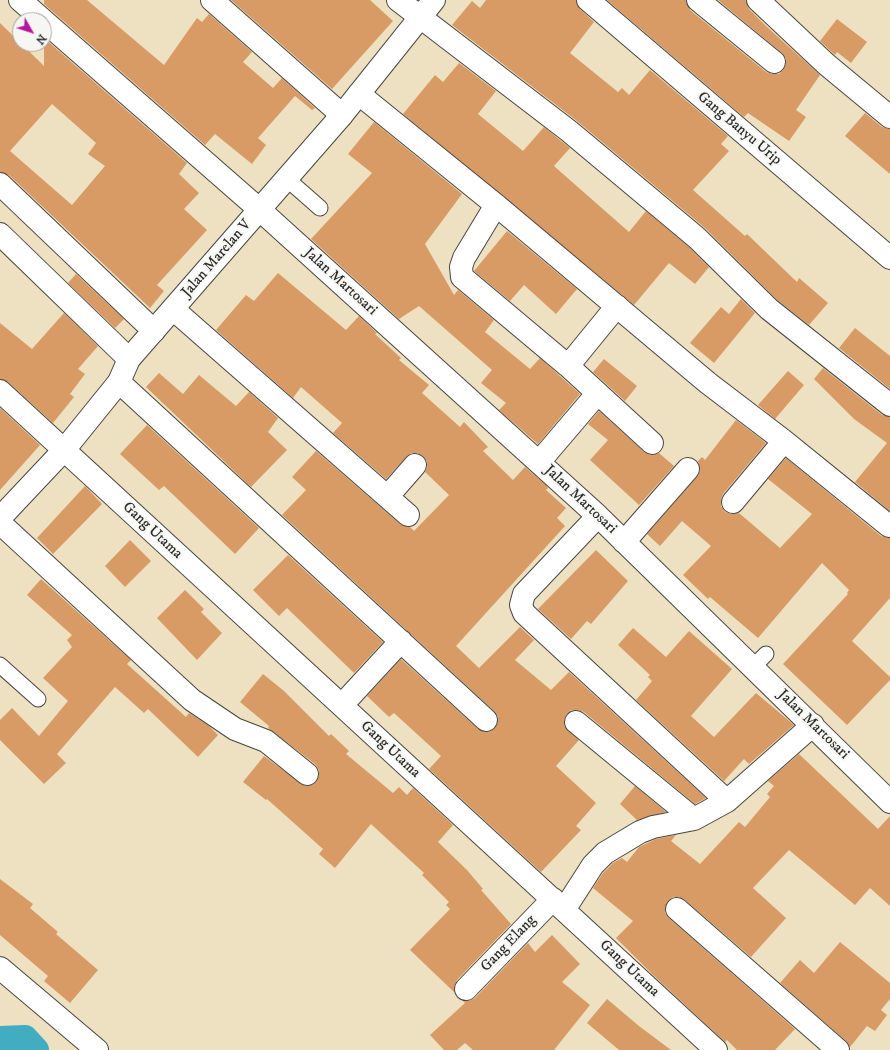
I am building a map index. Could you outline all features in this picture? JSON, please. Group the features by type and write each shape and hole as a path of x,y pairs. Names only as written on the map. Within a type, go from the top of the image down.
{"street":[{"name":"Jalan Martosari","path":"20,0 34,12"},
{"path":"212,0 342,115"},
{"path":"398,0 419,18 569,131 697,238 769,309 890,405"},
{"name":"Jalan Marelan V","path":"2,514 64,450 119,382 129,359 342,115 434,0"},
{"name":"Gang Banyu Urip","path":"588,0 890,258"},
{"path":"698,0 774,62"},
{"path":"758,0 826,64 890,117"},
{"name":"Jalan Martosari","path":"52,27 260,210 539,462 624,542 760,661 813,725 890,802"},
{"path":"359,94 496,205 708,383 784,441 889,526"},
{"path":"0,184 154,330"},
{"path":"496,205 464,258 461,267 462,277 568,366 652,443"},
{"path":"0,234 129,359"},
{"path":"568,366 617,306"},
{"path":"173,309 408,515"},
{"path":"119,382 486,720"},
{"name":"Gang Utama","path":"0,391 716,1050"},
{"path":"539,462 598,394"},
{"path":"732,502 784,441"},
{"path":"388,496 415,465"},
{"path":"624,542 688,469"},
{"path":"2,514 192,700 235,729 266,741 307,774"},
{"path":"598,516 524,594 521,605 524,613 727,801"},
{"path":"342,705 401,641"},
{"path":"576,722 694,819"},
{"name":"Gang Elang","path":"466,989 559,904 605,853 640,832 653,827 694,819 727,801 813,725"},
{"path":"677,909 838,1050"},
{"path":"0,968 97,1050"}],"lane":[{"path":"287,179 320,208"},
{"path":"0,665 38,699"}],"building":[{"path":"44,0 87,0 164,65 197,18 202,22 209,14 252,52 243,62 273,88 282,78 315,108 312,110 295,96 258,138 266,145 252,164 215,134 205,145 44,4"},
{"path":"231,0 370,0 393,21 332,89"},
{"path":"486,0 576,0 580,9 594,22 570,53 618,92 622,88 629,95 650,70 728,136 721,144 729,151 693,190 745,236 747,234 797,282 799,278 828,303 809,325 776,299 705,228 577,121 452,25 472,1 480,8"},
{"path":"607,0 686,0 690,10 766,72 779,74 786,64 786,58 782,53 718,0 746,0 749,9 820,75 796,110 806,117 789,141 748,113 744,117"},
{"path":"837,19 867,42 851,63 837,52 835,55 820,41"},
{"path":"0,23 12,35 12,52 30,52 44,66 44,52 52,52 52,45 187,163 179,174 199,193 184,209 207,230 157,285 164,291 150,308 9,175 0,172","holes":["52,104 96,143 88,154 105,166 72,205 10,151"]},
{"path":"459,63 496,91 478,114 523,151 544,127 570,148 554,166 629,232 646,211 689,247 709,267 695,284 669,263 634,305 403,114 435,75 443,82"},
{"path":"865,113 882,127 890,129 890,174 845,136"},
{"path":"374,122 462,194 425,244 454,295 458,290 494,320 485,332 530,369 540,358 580,394 538,444 499,410 506,403 481,383 492,370 419,306 399,319 311,239 372,173 348,154"},
{"path":"507,231 577,289 556,314 524,285 510,301 474,271"},
{"path":"278,273 346,330 359,316 377,333 375,334 401,358 399,360 429,385 422,393 460,427 464,422 488,447 483,451 513,480 525,467 546,485 548,488 546,490 566,508 557,518 565,526 456,646 479,668 520,627 534,640 515,660 551,690 569,672 706,798 695,804 584,712 571,710 564,720 564,726 579,740 556,766 596,803 576,826 581,830 541,872 429,769 441,756 394,713 389,717 367,696 401,659 478,729 484,732 490,732 495,728 498,722 498,716 494,711 282,515 306,490 292,477 316,451 400,524 410,527 414,531 449,495 425,472 427,461 418,453 411,453 406,457 386,479 333,433 342,423 301,387 293,398 216,330 246,295 254,301"},
{"path":"76,274 124,319 115,328 68,283"},
{"path":"741,299 755,313 714,363 690,343 721,307 729,314"},
{"path":"64,313 98,346 78,369 85,374 70,394 74,397 53,423 8,382 0,379 0,323 32,349"},
{"path":"855,328 890,356 890,389 839,348"},
{"path":"604,359 637,386 625,401 593,372"},
{"path":"823,368 882,415 890,417 890,511 855,482 887,443 854,419 814,379"},
{"path":"788,371 804,385 775,419 758,405"},
{"path":"159,373 183,394 199,375 236,406 249,392 278,418 268,432 287,450 251,487 146,387"},
{"path":"0,408 40,445 0,490"},
{"path":"599,411 644,452 650,455 659,453 674,466 639,505 590,460 608,440 588,424"},
{"path":"736,420 766,443 723,494 721,506 725,512 731,514 739,513 780,548 812,514 768,479 786,458 881,536 890,538 890,598 852,641 890,677 890,680 847,725 783,664 848,594 847,593 849,590 822,563 758,638 710,597 708,599 683,575 711,546 682,521 660,546 647,534 697,477 700,471 698,461 702,457 705,460"},
{"path":"147,425 259,528 235,554 164,486 159,490 120,454"},
{"path":"85,486 102,504 53,554 37,538"},
{"path":"130,540 151,561 125,587 105,566"},
{"path":"596,550 628,581 591,624 587,621 571,639 538,609"},
{"path":"288,555 383,642 354,673 287,608 279,616 253,590"},
{"path":"41,579 131,660 127,664 186,717 189,713 209,726 218,735 198,757 148,709 144,713 115,687 57,754 66,763 44,784 0,740 0,720 12,708 39,736 68,701 43,678 72,647 67,640 72,635 27,595"},
{"path":"185,590 204,609 201,612 222,633 197,660 157,618"},
{"path":"633,628 666,657 689,631 732,669 691,716 714,737 756,693 794,725 749,764 744,759 724,781 636,700 652,681 648,677 650,675 618,645"},
{"path":"263,674 284,691 329,736 331,734 349,751 346,754 393,793 399,787 407,795 413,788 453,825 438,842 467,870 483,889 481,890 511,924 457,980 454,986 454,992 410,950 450,909 446,905 449,902 422,875 424,873 371,824 335,868 319,854 323,849 267,799 266,800 243,782 264,756 305,786 312,785 316,782 319,776 319,770 315,764 268,728 269,726 240,702"},
{"path":"799,754 878,829 890,816 890,906 870,888 855,905 789,850 753,888 786,918 751,957 685,900 679,897 673,897 668,901 665,907 665,913 669,918 795,1029 775,1050 737,1050 727,1040 725,1042 653,975 616,938 633,921 593,888 603,873 613,863 622,858 627,862 639,847 656,839 676,835 671,841 700,864 739,822 745,827 770,797 767,794 774,786 768,781"},
{"path":"635,786 666,812 637,820 620,804"},
{"path":"0,879 33,904 30,908 58,932 56,934 98,970 70,1003 44,981 48,976 0,935"},
{"path":"552,935 580,964 562,982 590,1005 554,1050 473,1050 465,1043 457,1050 444,1050 430,1035 465,1003 463,1001 469,1001 475,998 528,943 535,952"},
{"path":"840,942 890,983 890,999 881,1010 887,1015 875,1031 867,1026 850,1047 846,1041 780,983 800,960 814,973"},
{"path":"607,999 671,1050 619,1050 587,1023"}],"waterway":[{"path":"0,1039 25,1038 36,1050"}]}
